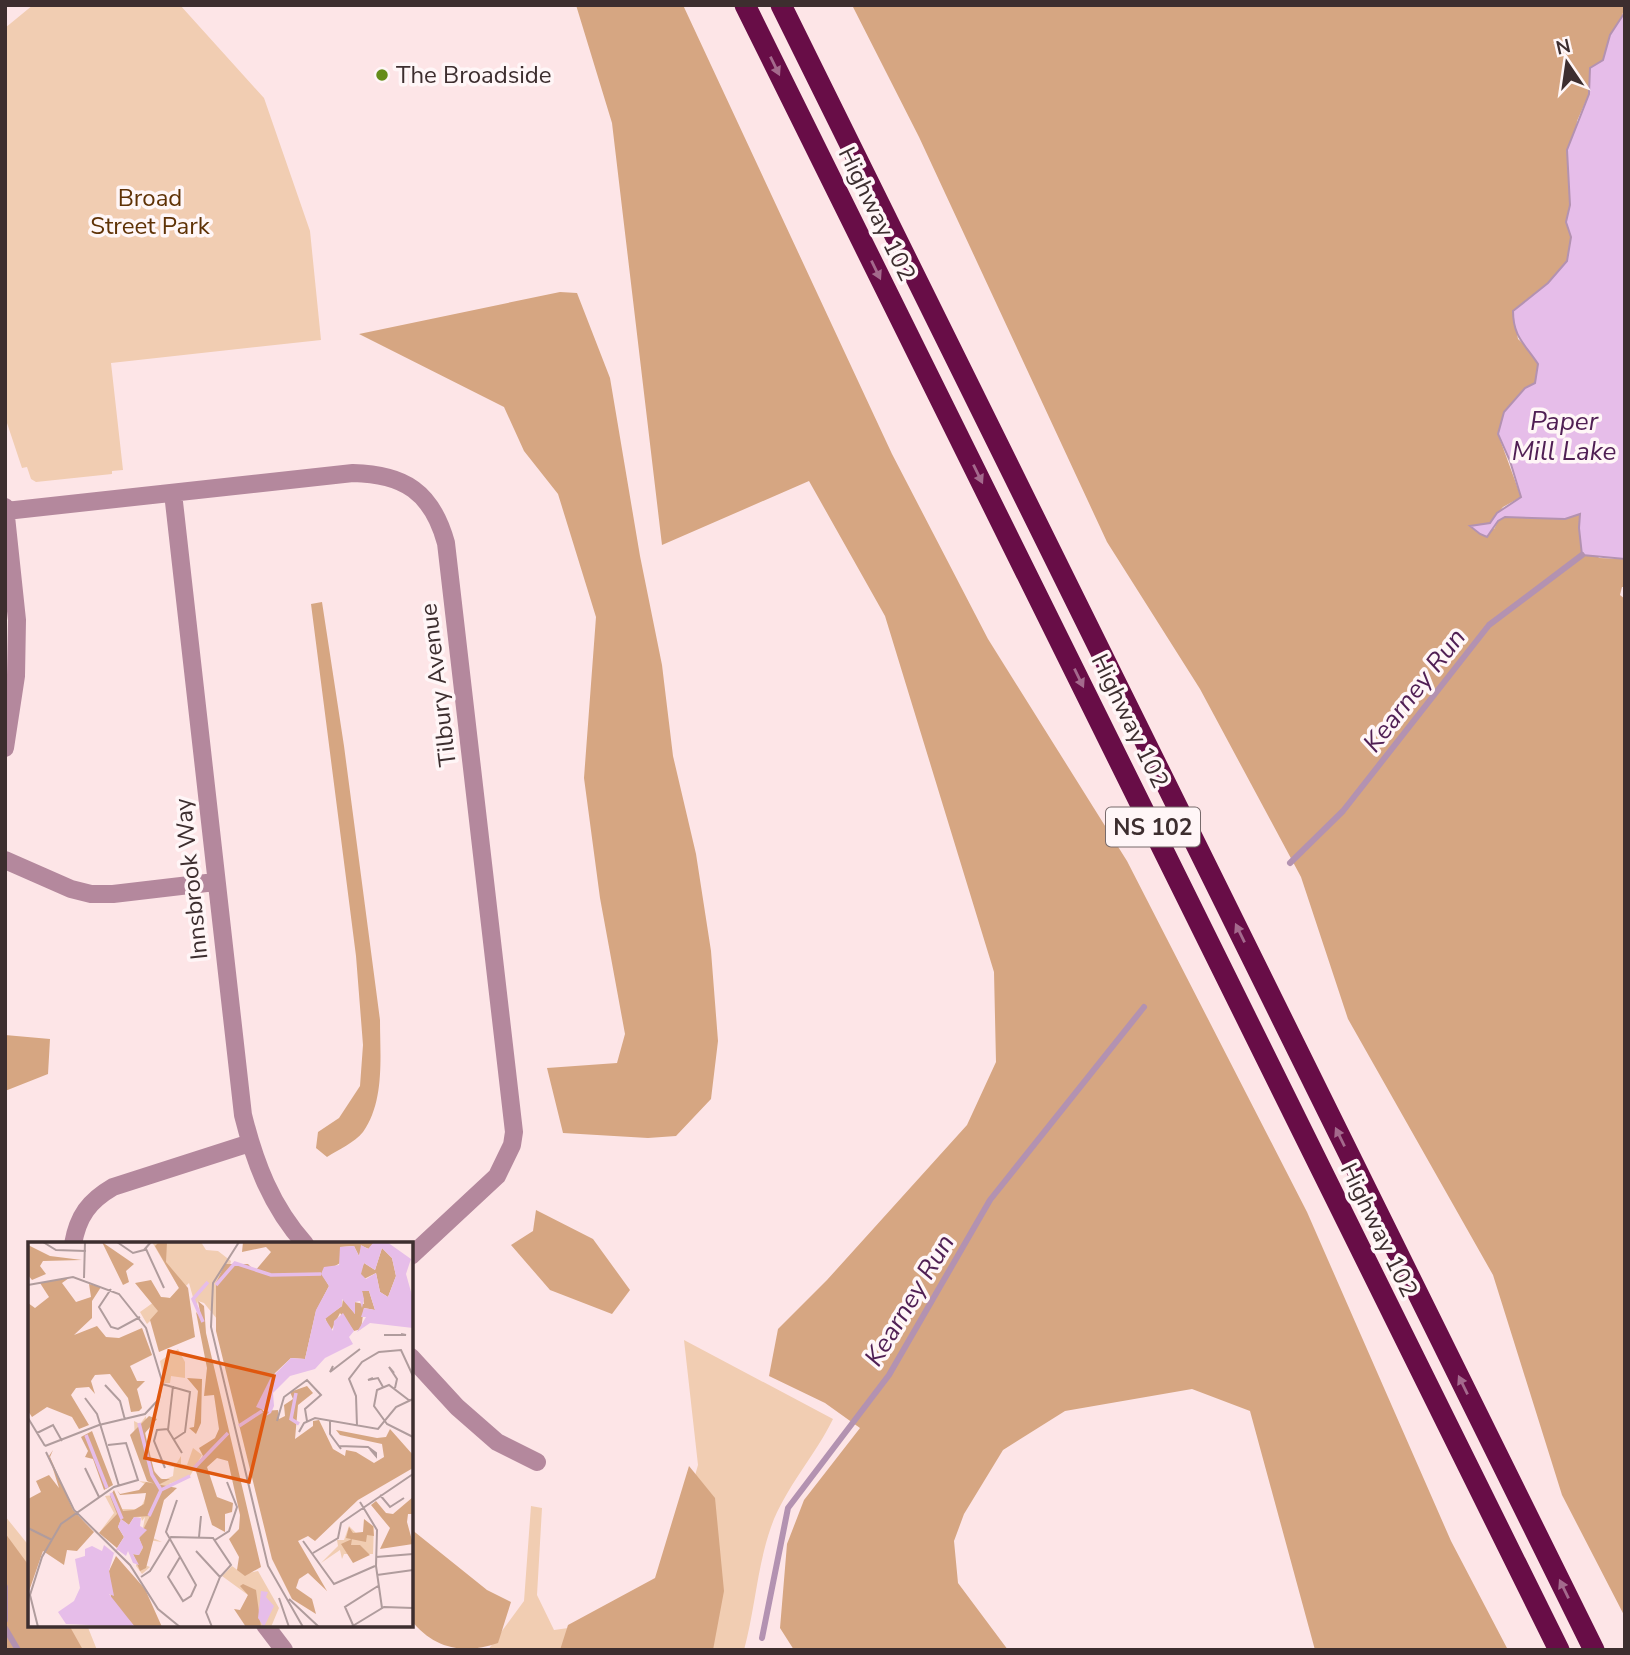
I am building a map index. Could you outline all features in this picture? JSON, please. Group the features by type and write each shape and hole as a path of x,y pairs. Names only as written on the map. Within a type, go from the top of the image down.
{"highway":[{"name":"Highway 102","path":"745,5 1559,1650"},
{"name":"Highway 102","path":"781,5 1594,1650"}],"street":[{"name":"Tilbury Avenue","path":"6,509 369,473 399,480 412,488 429,504 442,527 514,1132 512,1145 497,1176 413,1254"},
{"name":"Innsbrook Way","path":"173,493 243,1115 259,1170 271,1197 304,1242"},
{"path":"5,748 16,676 17,620 6,509"},
{"path":"5,860 71,889 91,894 113,894 215,882"},
{"path":"73,1242 76,1227 84,1211 96,1197 113,1187 250,1143"},
{"path":"413,1359 457,1406 497,1441 537,1462"},
{"path":"267,1627 284,1650"}],"green space":[{"name":"Broad Street Park","path":"33,5 180,5 264,98 310,231 321,340 111,363 123,470 112,471 112,474 36,482 31,479 27,467 22,468 5,417 5,28"},
{"path":"684,1340 833,1419 784,1499 771,1527 762,1557 744,1650 488,1650 524,1601 531,1506 542,1508 537,1595 554,1630 655,1616 698,1465"},
{"path":"5,1516 28,1545 28,1627 88,1627 97,1650 5,1650"}],"shaded area":[{"path":"576,5 683,5 892,454 988,639 1127,861 1307,1212 1451,1541 1508,1650 1315,1650 1250,1411 1192,1389 1065,1411 1003,1450 964,1514 954,1541 958,1583 1008,1650 794,1650 780,1628 787,1544 804,1500 860,1428 825,1403 769,1376 778,1329 827,1280 967,1125 996,1062 994,972 885,616 809,481 662,545 612,123"},
{"path":"852,5 1625,5 1621,20 1610,35 1603,60 1590,68 1589,94 1577,121 1570,205 1566,222 1571,237 1567,261 1548,283 1513,311 1518,339 1528,348 1538,364 1535,383 1525,388 1498,434 1521,497 1503,507 1490,523 1472,526 1494,529 1498,521 1505,517 1564,519 1581,513 1579,528 1599,558 1625,559 1625,587 1622,587 1620,595 1625,599 1625,1617 1562,1495 1493,1275 1348,1019 1301,877 1200,689 1107,542 919,137"},
{"path":"560,292 577,293 610,378 640,556 662,665 673,756 696,854 711,951 718,1041 711,1099 676,1136 648,1138 563,1133 547,1068 617,1063 625,1034 600,898 584,778 596,617 558,494 524,451 504,407 359,334"},
{"path":"322,602 380,1020 380,1078 370,1120 360,1136 327,1157 316,1148 318,1132 339,1118 360,1086 363,1045 356,956 311,604"},
{"path":"5,1035 50,1039 48,1074 5,1091"},
{"path":"536,1210 593,1239 630,1290 612,1314 550,1290 511,1245 533,1231"},
{"path":"689,1466 715,1498 724,1591 713,1650 560,1650 568,1625 655,1578"},
{"path":"413,1531 487,1590 511,1602 498,1643 485,1647 450,1647 420,1630 413,1622"},
{"path":"5,1533 28,1564 28,1627 70,1627 83,1650 5,1650"}],"water":[{"name":"Paper Mill Lake","path":"1625,12 1625,559 1582,555 1580,514 1565,519 1505,517 1498,521 1487,537 1470,526 1490,523 1497,513 1521,497 1498,434 1504,412 1525,388 1535,383 1538,364 1517,334 1513,311 1548,283 1567,261 1571,237 1566,222 1570,205 1567,150 1589,94 1590,68 1603,60 1610,35"}],"waterway":[{"name":"Kearney Run","path":"1290,863 1343,811 1489,625 1582,555"},
{"name":"Kearney Run","path":"762,1638 788,1508 889,1375 990,1200 1144,1007"},
{"path":"5,1587 5,1620"},
{"path":"5,1628 18,1650"}],"place":[{"name":"The Broadside","path":"382,75"}]}
